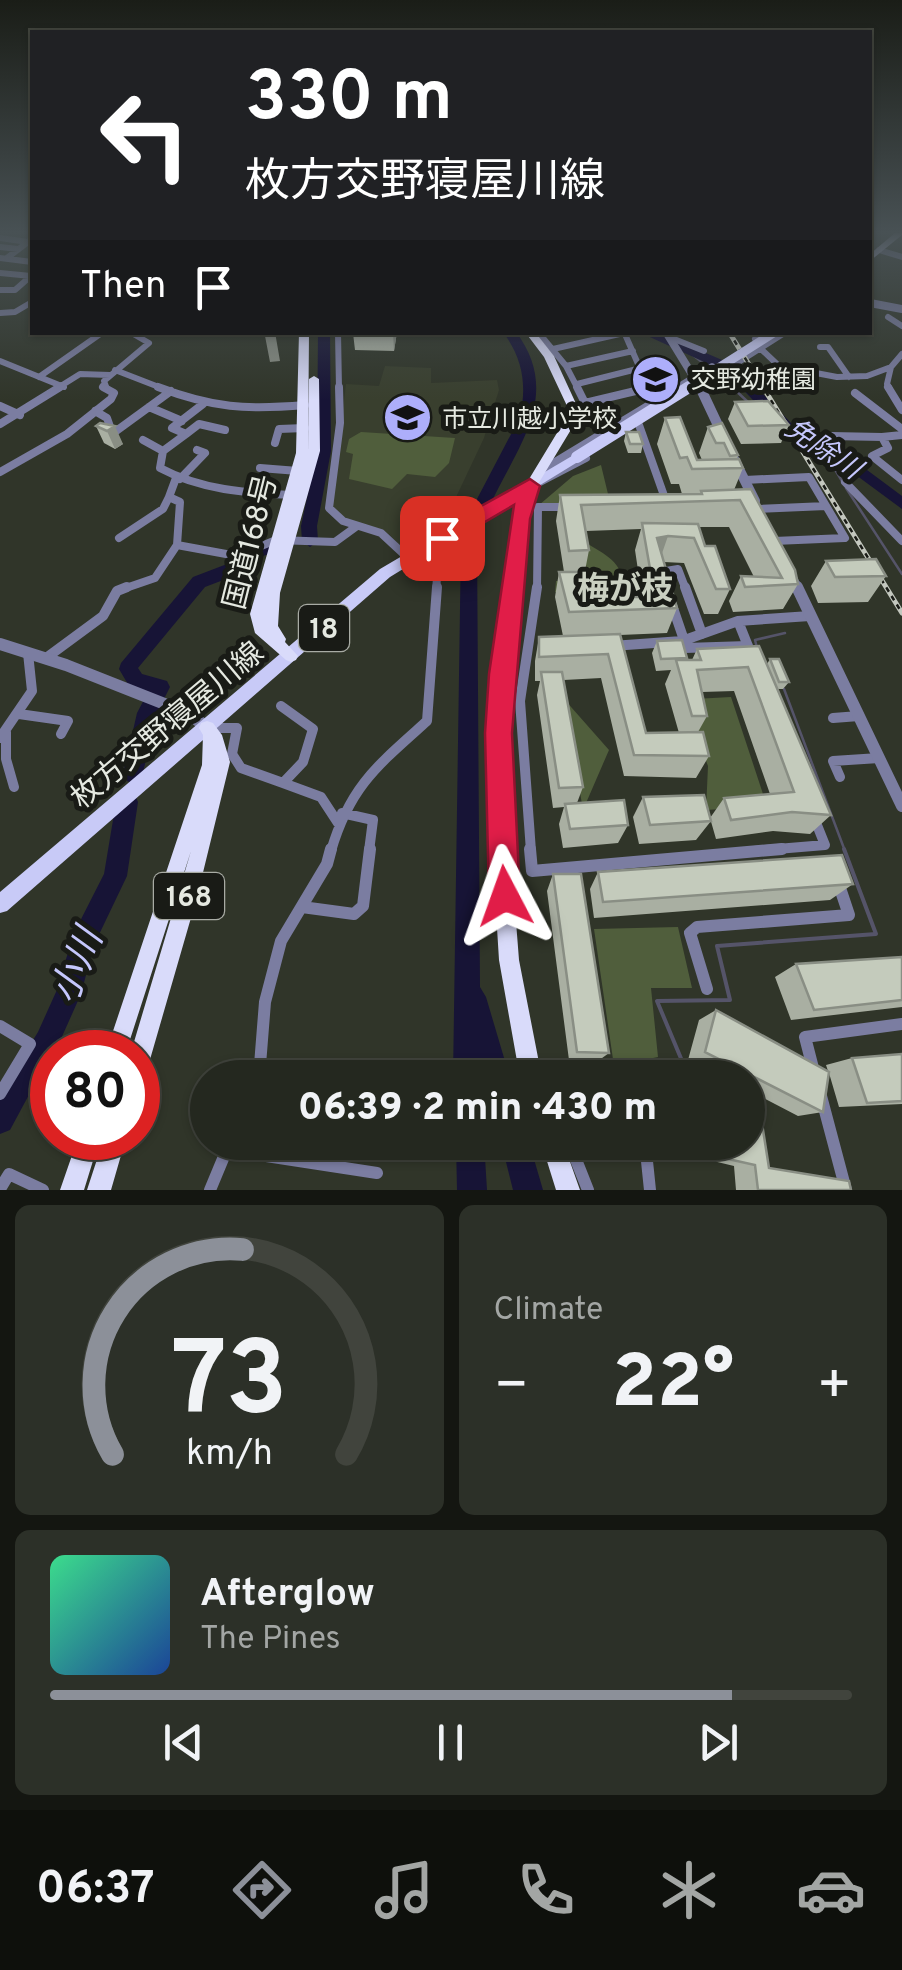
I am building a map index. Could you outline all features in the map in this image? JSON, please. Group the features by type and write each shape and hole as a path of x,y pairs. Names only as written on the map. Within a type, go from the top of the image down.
{"highway":[{"name":"国道168号","path":"283,540 306,428 304,335"},
{"name":"国道168号","path":"291,656 260,629 257,614 315,440 312,335"},
{"path":"528,1060 509,960 498,733 523,490 570,423 574,408 549,356 532,335"},
{"path":"207,728 231,765"},
{"name":"168","path":"123,1030 210,765 207,728"},
{"name":"168","path":"148,1030 231,765"},
{"path":"72,1190 82,1160"},
{"path":"99,1190 108,1160"},
{"path":"558,1160 568,1190"}],"main road":[{"name":"枚方交野寝屋川線","path":"0,904 408,558 770,335"}],"street":[{"path":"0,313 14,312 30,303"},
{"path":"872,303 902,309"},
{"path":"888,317 902,326"},
{"path":"40,377 97,335"},
{"path":"3,467 67,434 96,411 114,393 103,387 112,373 149,343 135,335"},
{"path":"338,335 340,423 329,508 343,522 380,534 408,558"},
{"path":"542,335 566,366 585,403 648,388"},
{"path":"553,349 615,335"},
{"path":"625,335 653,400"},
{"path":"755,339 761,335"},
{"path":"523,490 550,480 782,335"},
{"path":"671,336 682,352 705,370 721,374"},
{"path":"671,336 704,351"},
{"path":"764,347 779,366 850,377 890,370 902,376"},
{"path":"828,347 850,377"},
{"path":"566,366 633,351"},
{"path":"888,418 902,411 886,384 890,370 902,354"},
{"path":"0,361 64,387"},
{"path":"577,384 641,368"},
{"path":"523,490 552,464 705,370"},
{"path":"705,370 698,388 902,806"},
{"path":"0,424 80,374 112,373 203,404 269,408 306,405"},
{"path":"96,411 108,418 113,434 171,391"},
{"path":"855,393 902,432"},
{"path":"865,400 891,393"},
{"path":"186,434 172,428 203,404"},
{"path":"0,406 20,414"},
{"path":"148,407 182,420"},
{"path":"225,430 199,424 163,450 160,468 178,478 238,491 292,495"},
{"path":"639,425 667,504"},
{"path":"275,443 280,429 306,428"},
{"path":"831,436 902,432"},
{"path":"882,436 888,448 872,456 902,480"},
{"path":"144,440 163,450"},
{"path":"119,538 163,508 178,478 205,452 197,450"},
{"path":"260,468 298,471"},
{"path":"744,480 809,477 845,538 779,551"},
{"path":"845,482 860,501 898,529 902,541"},
{"path":"46,658 103,616 117,591 155,578 177,545 180,502 169,498"},
{"path":"650,504 683,503"},
{"path":"753,504 826,506"},
{"path":"582,506 538,508 538,582 520,701 532,871 825,845"},
{"path":"177,545 196,545 233,557 283,540 325,546 342,542 357,526"},
{"path":"258,1060 264,1002 282,941 327,864 340,819 369,773 427,721 439,540"},
{"path":"702,634 678,569 660,569 685,648 748,646"},
{"path":"602,647 683,641 738,621 810,616"},
{"path":"738,621 755,664"},
{"path":"0,644 190,714 207,728"},
{"path":"526,652 544,651"},
{"path":"14,787 3,735 32,691 28,652"},
{"path":"281,706 313,729 303,762 283,783"},
{"path":"19,714 70,716 61,734"},
{"path":"833,718 858,716"},
{"path":"840,777 834,761 879,758"},
{"path":"231,765 321,797 340,819 373,820 363,906 354,914 302,906"},
{"path":"707,989 690,934 697,927 848,915 811,809"},
{"path":"846,1190 804,1037 902,1024"},
{"path":"0,1026 30,1044 0,1094"},
{"path":"210,1190 223,1160"},
{"path":"309,1160 378,1172"},
{"path":"576,1160 588,1190"},
{"path":"647,1160 650,1190"},
{"path":"0,1189 9,1174 44,1190"}],"shaded area":[{"path":"385,366 431,368 431,383 497,380 499,390 484,438 441,529 405,551 389,534 344,520 331,508 346,384 379,386"}],"green space":[{"path":"361,432 455,438 449,463 435,477 407,474 392,489 349,479 353,454 346,452 349,439"},
{"path":"601,465 608,494 599,494 602,504 539,505 573,476"},
{"path":"583,541 614,562 622,582 590,612 587,594 555,592 556,581 588,581"},
{"path":"731,697 767,806 706,810 708,766 700,745 694,699"},
{"path":"564,699 609,750 583,810"},
{"path":"678,927 692,988 651,988 658,1057 613,1060 594,929"}],"building":[{"path":"768,401 789,425 748,426 735,402"},
{"path":"680,417 697,460 739,459 743,468 692,469 687,457 680,458 665,418"},
{"path":"722,423 738,455 730,456 724,443 716,443 708,427"},
{"path":"96,426 115,426 107,431"},
{"path":"626,432 639,432 643,444 630,444"},
{"path":"751,489 795,570 798,584 745,587 741,576 782,578 740,500 581,505 589,550 569,551 560,495 702,494 701,491"},
{"path":"642,523 698,524 705,546 715,546 730,589 716,589 694,538 668,536 657,538 677,608 569,612 559,572 578,572 585,597 655,597"},
{"path":"876,559 886,576 835,577 826,561"},
{"path":"620,634 646,733 703,732 709,756 634,755 608,654 539,657 539,637"},
{"path":"682,640 687,658 661,659 657,641"},
{"path":"759,646 831,815 792,812 731,820 724,798 794,792 748,667 697,670 707,716 692,716 676,660 701,660 697,649"},
{"path":"770,659 779,659 789,682 779,682"},
{"path":"541,672 562,672 583,787 559,788"},
{"path":"704,795 711,821 650,825 643,797"},
{"path":"624,800 628,825 570,829 565,804"},
{"path":"842,855 853,884 603,902 598,872"},
{"path":"553,874 581,874 609,1053 577,1052"},
{"path":"902,957 902,1000 814,1010 796,964"},
{"path":"716,1010 829,1072 823,1112 765,1083 765,1060 721,1060 705,1052"},
{"path":"902,1054 902,1101 867,1103 852,1058"},
{"path":"765,1142 769,1168 849,1181 851,1190 758,1190 755,1165 732,1160 765,1160"}],"waterway":[{"name":"小川","path":"310,541 309,526 324,451 324,335"},
{"path":"467,1060 469,542 474,520 527,417 531,382 526,362 511,335"},
{"name":"免除川","path":"652,335 731,369 786,426 823,444 902,504"},
{"name":"免除川","path":"685,349 707,366"},
{"path":"721,377 748,402"},
{"path":"806,444 825,453 842,481"},
{"path":"846,488 902,574"},
{"name":"小川","path":"134,774 147,713 160,687 136,680 128,669 199,582 233,569 248,554 266,549"},
{"path":"757,648 755,640 785,633"},
{"path":"784,689 845,851"},
{"name":"小川","path":"0,1120 47,1041 68,994 83,942 115,876 127,802"},
{"path":"682,1060 657,1001 730,1000 717,946 876,934 844,849"},
{"path":"473,997 492,1060"},
{"path":"471,1160 472,1190"},
{"path":"520,1160 528,1190"}],"railway":[{"path":"731,335 902,613"}],"place":[{"name":"交野幼稚園","path":"656,379"},
{"name":"市立川越小学校","path":"407,418"}],"district":[{"name":"梅が枝","path":"625,588"}],"route":[{"path":"442,538 530,486 519,519 501,674 498,733 505,896"}]}
